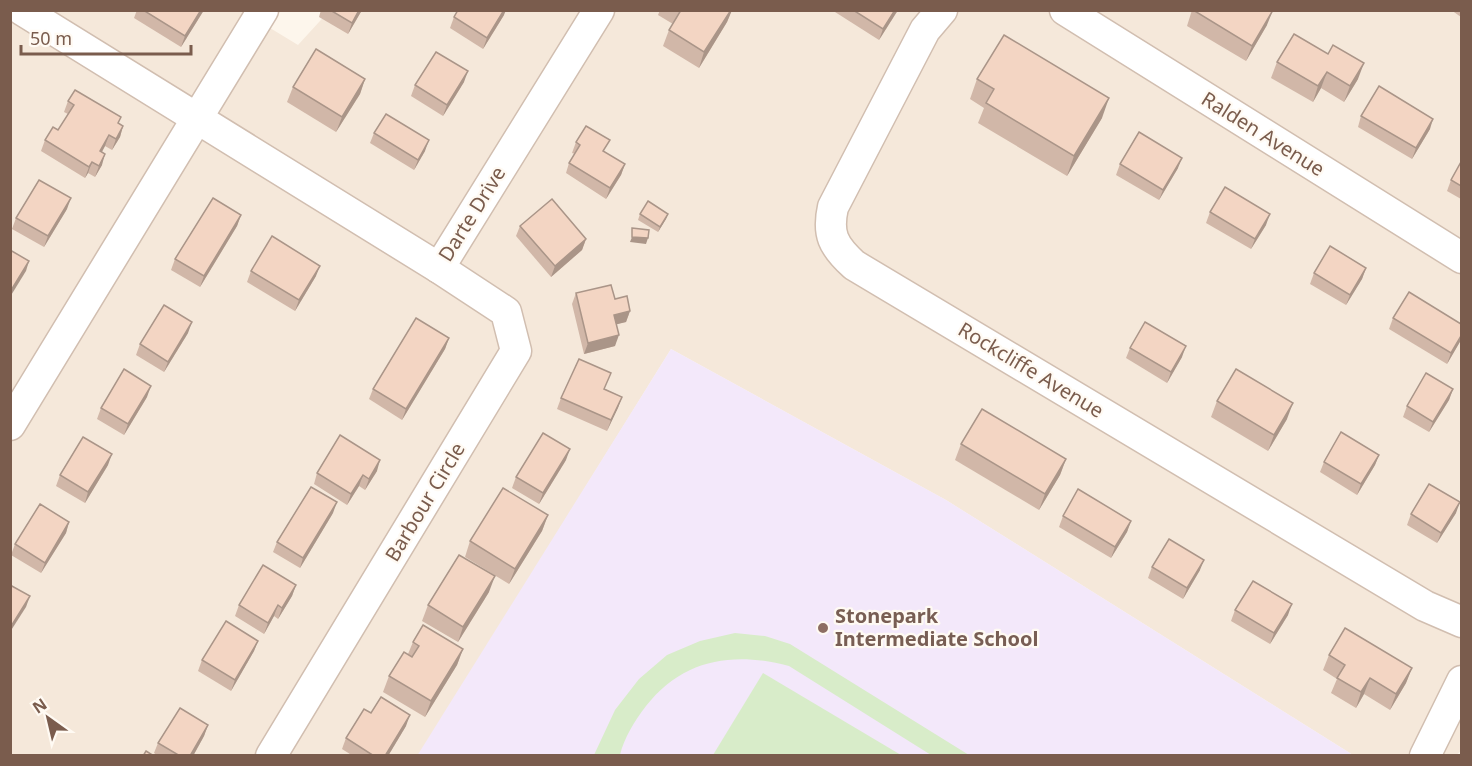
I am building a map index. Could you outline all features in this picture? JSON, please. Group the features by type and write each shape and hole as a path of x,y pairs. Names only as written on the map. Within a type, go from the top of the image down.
{"street":[{"name":"Darte Drive","path":"22,10 439,268 599,10"},
{"path":"10,425 263,10"},
{"name":"Rockcliffe Avenue","path":"942,10 925,30 833,207 829,224 832,239 842,254 854,265 1425,606 1461,622"},
{"name":"Ralden Avenue","path":"1065,10 1461,258"},
{"name":"Barbour Circle","path":"271,756 516,351 506,312 439,268"},
{"path":"1425,756 1461,681"}],"shaded area":[{"path":"330,10 1461,11 1461,751 1455,756 1353,755 946,500 671,349 419,755 11,755 10,11 242,11 298,45"},
{"name":"Stonepark Intermediate School","path":"671,349 946,500 1353,755 417,756"}],"green space":[{"path":"735,633 765,636 790,644 969,755 931,755 789,666 748,659 710,663 676,678 660,690 642,711 627,736 620,755 594,755 615,710 639,679 667,655 700,641"},
{"path":"763,673 901,755 713,755"}],"building":[{"path":"143,10 201,10 185,36"},
{"path":"330,10 359,10 352,23"},
{"path":"458,10 504,10 487,38 454,17"},
{"path":"681,10 731,10 704,52 669,30"},
{"path":"853,10 895,10 883,29"},
{"path":"1193,10 1273,10 1252,46"},
{"path":"1294,34 1328,54 1333,45 1364,63 1350,86 1327,72 1318,86 1277,62"},
{"path":"1004,35 1109,98 1074,156 986,103 994,89 977,79"},
{"path":"316,49 365,79 342,117 293,87"},
{"path":"436,52 468,71 447,105 415,85"},
{"path":"1379,86 1433,119 1416,148 1361,116"},
{"path":"75,90 121,117 118,123 123,126 116,139 109,135 100,151 105,154 99,166 92,162 89,167 45,140 53,127 58,130 74,105 68,101"},
{"path":"386,114 429,140 418,160 374,133"},
{"path":"586,126 610,140 603,151 625,164 610,188 569,163 580,145 576,142"},
{"path":"1139,132 1182,158 1163,190 1120,164"},
{"path":"1461,162 1461,186 1451,180"},
{"path":"39,180 71,198 48,236 16,218"},
{"path":"1225,187 1270,214 1255,239 1210,212"},
{"path":"213,198 241,215 204,276 175,259"},
{"path":"552,199 586,239 555,266 520,226"},
{"path":"648,201 668,214 660,227 640,214"},
{"path":"632,228 649,230 648,238 632,237"},
{"path":"272,236 320,266 299,300 251,271"},
{"path":"1330,246 1366,268 1350,295 1314,273"},
{"path":"10,250 29,261 10,292"},
{"path":"611,285 615,299 627,296 630,311 614,315 619,335 588,343 576,293"},
{"path":"1409,292 1461,324 1461,336 1451,353 1393,318"},
{"path":"164,305 192,322 168,362 140,344"},
{"path":"416,318 449,338 406,409 373,389"},
{"path":"1145,322 1186,346 1171,372 1130,348"},
{"path":"579,359 611,373 604,389 622,397 611,420 561,398"},
{"path":"124,369 151,386 128,424 101,408"},
{"path":"1236,369 1293,403 1274,435 1217,401"},
{"path":"1426,373 1453,389 1433,422 1407,406"},
{"path":"982,409 1066,459 1045,494 961,444"},
{"path":"1341,432 1379,455 1361,484 1324,462"},
{"path":"543,433 570,449 543,493 516,477"},
{"path":"340,435 380,460 369,479 363,475 351,494 317,473"},
{"path":"83,437 112,454 88,492 60,475"},
{"path":"1429,484 1460,502 1441,533 1411,514"},
{"path":"311,487 337,502 303,558 277,542"},
{"path":"503,488 548,515 515,569 470,541"},
{"path":"1078,489 1131,521 1115,547 1063,516"},
{"path":"40,504 69,522 45,563 15,544"},
{"path":"1169,539 1204,560 1187,588 1152,567"},
{"path":"459,555 495,576 463,627 428,605"},
{"path":"263,565 296,585 282,608 278,605 268,623 239,605"},
{"path":"1253,581 1292,604 1274,633 1235,610"},
{"path":"10,585 30,596 10,628"},
{"path":"226,621 258,641 235,680 202,660"},
{"path":"423,625 463,649 431,701 389,676 404,652 412,657 419,646 413,642"},
{"path":"1345,628 1412,668 1396,694 1370,678 1361,692 1337,678 1345,665 1329,655"},
{"path":"381,697 410,715 385,756 374,756 346,738 364,709 371,713"},
{"path":"180,708 208,725 190,756 180,756 158,743"},
{"path":"146,751 154,756 143,756"}],"place":[{"name":"Stonepark Intermediate School","path":"823,628"}]}
